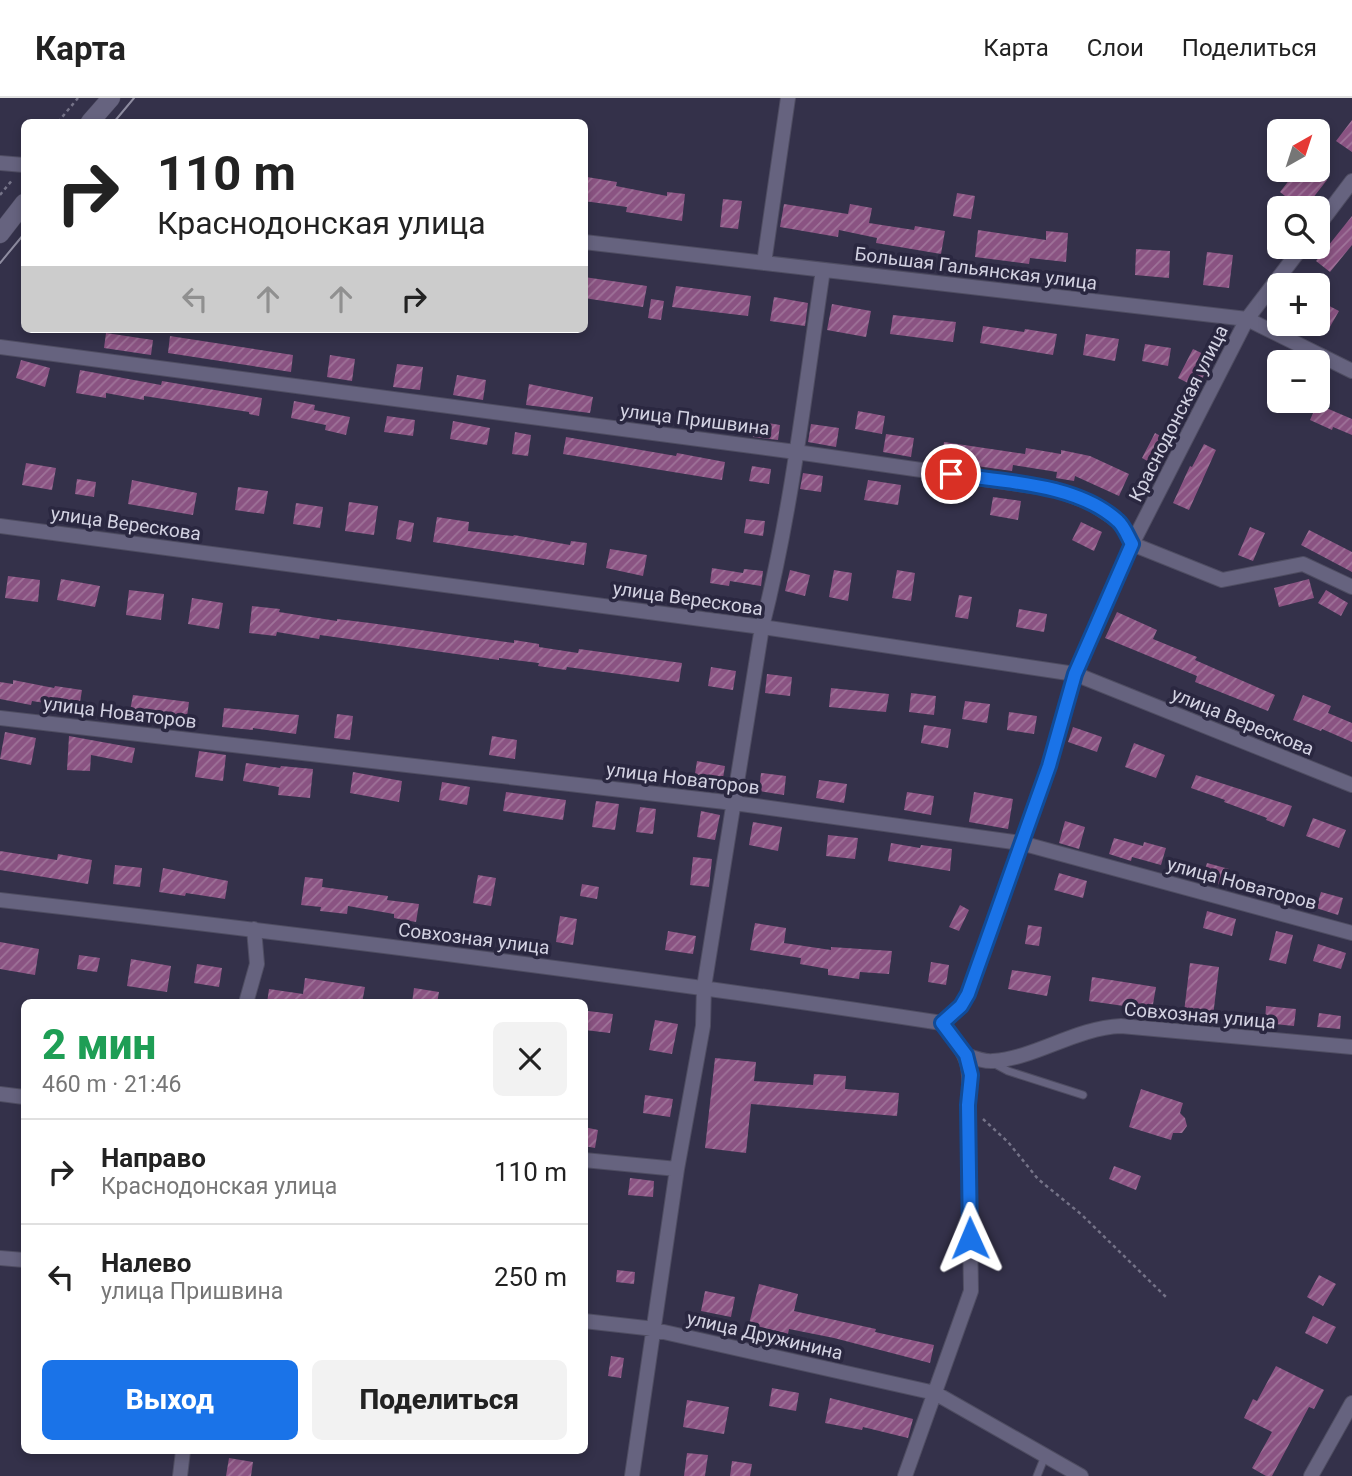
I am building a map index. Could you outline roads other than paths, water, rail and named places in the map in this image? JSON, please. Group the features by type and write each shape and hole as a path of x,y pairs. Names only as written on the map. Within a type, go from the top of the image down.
{"main road":[{"path":"93,119 111,98"},
{"path":"0,234 21,207"}],"street":[{"path":"764,263 788,98"},
{"path":"0,163 21,165"},
{"path":"1330,210 1352,181"},
{"name":"Большая Гальянская улица","path":"588,242 1247,319 1352,370"},
{"name":"Краснодонская улица","path":"942,1023 961,1006 968,994 1049,766 1075,674 1132,544 1247,319 1293,259"},
{"path":"632,1476 677,1169 704,1026 704,987 762,627 773,585 796,452 823,270"},
{"name":"улица Пришвина","path":"0,347 796,452 1054,489 1091,503 1119,522 1132,544"},
{"name":"улица Верескова","path":"0,526 762,627 1075,674 1352,785"},
{"path":"1132,544 1222,580 1303,564 1352,587"},
{"name":"улица Новаторов","path":"0,718 734,803 1021,843 1352,933"},
{"name":"Совхозная улица","path":"0,900 254,929 704,987 942,1023"},
{"path":"247,999 257,964 254,929"},
{"path":"905,1476 971,1291 968,1105 971,1075 966,1055 942,1023"},
{"name":"Совхозная улица","path":"991,1062 1080,1033 1108,1027 1352,1047"},
{"path":"966,1055 991,1062"},
{"path":"0,1094 21,1097"},
{"path":"588,1160 677,1169"},
{"path":"0,1258 21,1260"},
{"name":"улица Дружинина","path":"588,1321 653,1329 935,1394 1081,1476"},
{"path":"1311,1476 1352,1403"},
{"path":"180,1476 183,1454"}],"lane":[{"path":"991,1062 1008,1071 1083,1095"},
{"path":"1037,1476 1045,1456"}],"tram line":[{"path":"116,119 134,98"},
{"path":"0,263 21,238"}]}
